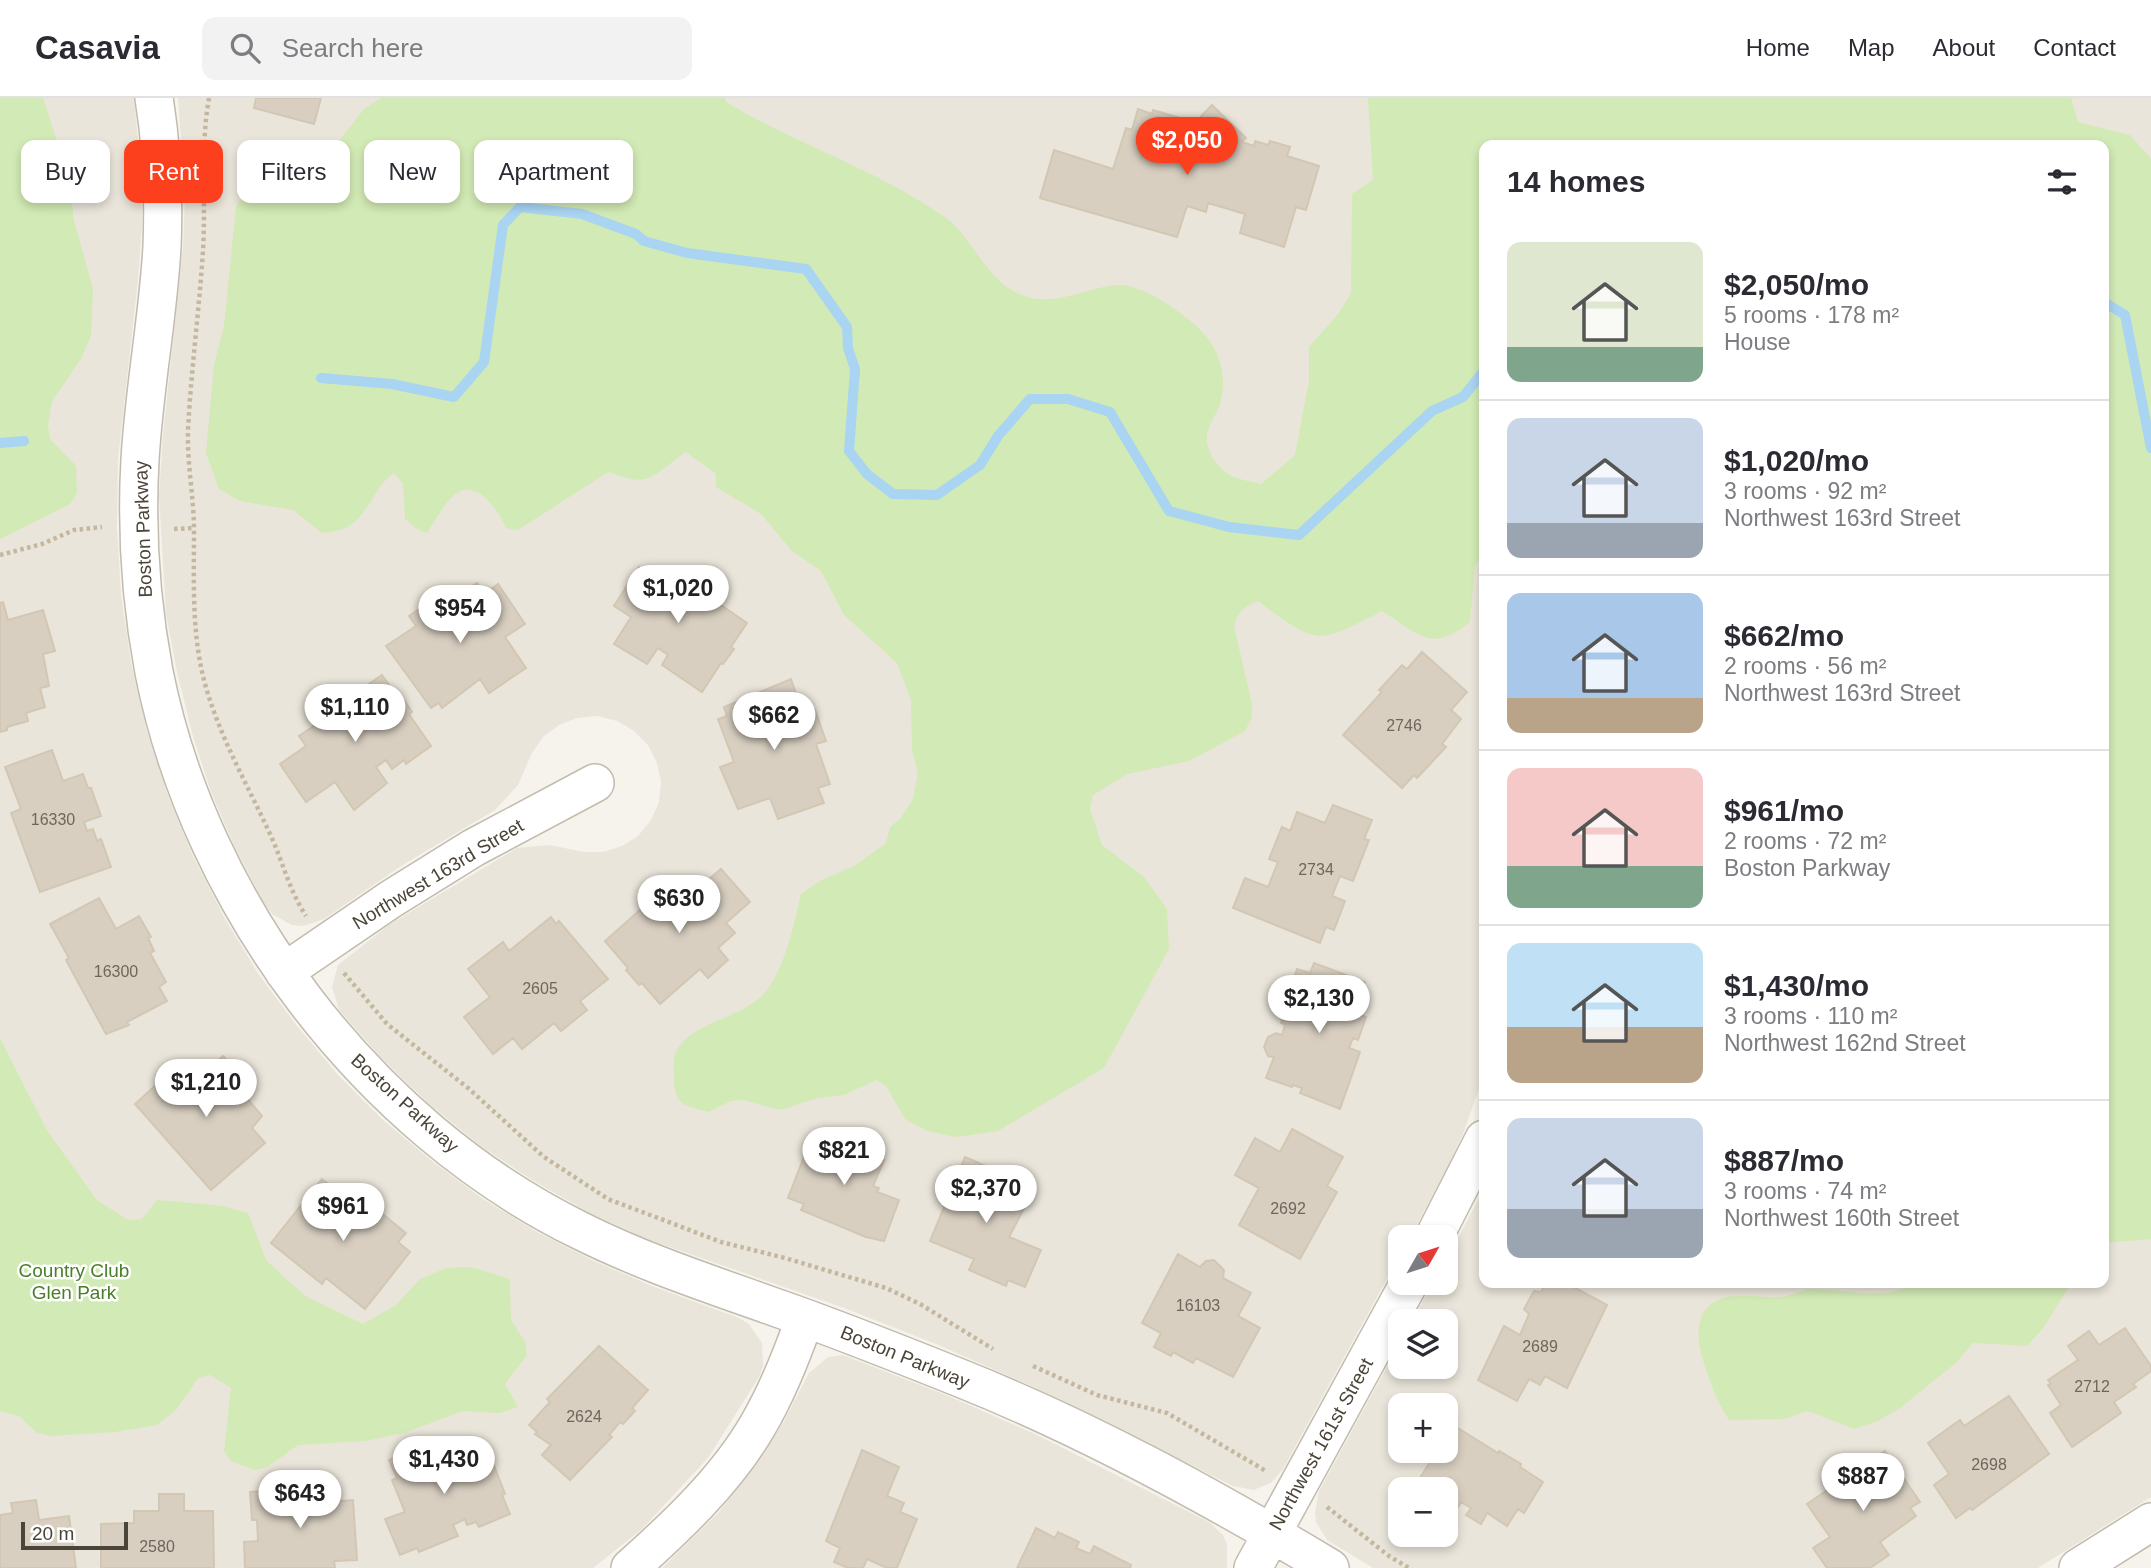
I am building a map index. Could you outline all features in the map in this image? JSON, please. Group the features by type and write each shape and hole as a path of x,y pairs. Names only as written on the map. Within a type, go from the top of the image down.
{"street":[{"name":"Boston Parkway","path":"154,98 160,142 162,248 140,459 139,529 141,578 155,674 173,742 205,831 240,902 284,972 356,1061 422,1124 496,1183 578,1230 653,1263 805,1318 990,1391 1180,1483 1330,1568"},
{"name":"Northwest 163rd Street","path":"284,972 473,848 595,783"},
{"path":"1440,1225 1479,1149"},
{"name":"Northwest 161st Street","path":"1253,1568 1402,1295"},
{"path":"630,1568 680,1522 723,1474 757,1427 787,1369 805,1318"},
{"path":"2078,1568 2151,1522"}],"path":[{"path":"209,98 202,155 203,248 188,430 188,467 193,492 193,594 201,663 208,695 247,788 271,836 291,892 339,966 387,1024 468,1088 544,1157 580,1182 608,1199 721,1242 886,1288 920,1304 997,1352"},
{"path":"0,555 42,544 74,530 194,528"},
{"path":"1029,1365 1097,1395 1167,1413 1186,1422 1333,1510 1389,1556 1409,1568"}],"shaded area":[{"path":"0,98 134,98 138,140 124,140 124,203 142,203 142,225 118,459 117,527 121,595 131,662 146,728 167,793 193,856 224,917 259,975 338,1075 383,1120 483,1199 537,1232 594,1261 749,1324 762,1343 763,1366 759,1377 708,1458 642,1529 593,1568 0,1568 0,1358 176,1283 97,1200 47,1130 0,1038"},
{"path":"178,98 2151,98 2151,1497 2038,1568 1373,1568 1327,1540 1316,1522 1315,1512 1319,1491 1388,1365 1388,1379 1458,1379 1458,1309 1419,1309 1426,1295 1458,1295 1458,1238 1479,1198 1479,1288 2109,1288 2109,140 1479,140 1479,1088 1463,1134 1417,1225 1388,1225 1388,1277 1283,1469 1272,1482 1254,1490 1233,1486 1027,1384 936,1344 844,1308 647,1239 588,1212 532,1180 478,1144 428,1103 381,1058 339,1010 332,987 338,965 390,924 517,848 550,845 584,852 603,852 622,846 638,836 651,820 659,802 661,782 657,763 648,745 634,731 617,721 598,716 577,718 559,725 543,737 532,753 518,785 495,810 401,866 324,919 303,926 292,925 272,914 236,850 211,792 192,733 177,672 166,614 159,495 183,247 185,203 223,203 223,140 181,140"},
{"path":"843,1355 946,1395 1035,1434 1209,1522 1223,1535 1227,1544 1227,1568 662,1568 718,1513 753,1469 783,1423 809,1373 828,1357"}],"green space":[{"path":"0,98 43,98 57,140 21,140 21,203 72,203 93,289 91,336 81,359 52,401 48,426 50,439 76,466 77,493 70,504 0,539"},
{"path":"381,98 725,98 726,102 753,117 889,183 942,215 953,223 996,278 1019,294 1031,298 1056,299 1117,285 1136,288 1173,308 1207,337 1222,369 1222,394 1207,437 1212,456 1230,475 1261,484 1295,455 1309,381 1309,347 1339,313 1351,293 1352,194 1373,180 1368,98 2071,98 2078,122 2130,135 2151,159 2151,1239 2109,1243 2109,140 1479,140 1479,560 1475,566 1470,622 1456,632 1434,639 1416,633 1382,611 1344,630 1318,636 1294,626 1258,601 1242,610 1234,626 1252,704 1252,717 1245,731 1189,761 1127,774 1093,795 1090,809 1102,845 1144,877 1167,909 1169,949 1104,1068 998,1131 956,1137 927,1131 905,1119 886,1086 876,1080 844,1095 817,1098 781,1110 743,1100 731,1101 709,1112 684,1104 677,1096 674,1059 679,1047 701,1029 745,1008 767,990 784,956 801,894 820,881 856,865 886,843 890,827 900,819 913,799 918,773 912,750 911,700 897,663 844,615 821,571 792,551 761,514 716,487 716,474 686,452 658,473 643,479 608,472 518,530 506,528 497,511 483,496 467,490 458,492 449,500 427,533 405,519 403,484 394,473 353,524 322,533 293,510 240,501 219,489 206,453 214,365 224,326 236,206 239,203 350,203 350,140 340,140 364,109"},
{"name":"Country Club Glen Park","path":"0,1038 47,1130 97,1200 128,1220 142,1219 157,1200 223,1206 248,1213 266,1260 305,1296 363,1324 396,1305 420,1279 446,1268 471,1267 510,1279 511,1320 525,1342 527,1355 505,1384 518,1407 500,1413 463,1411 404,1433 365,1441 298,1445 267,1467 255,1470 231,1461 224,1451 231,1388 210,1375 198,1378 177,1409 157,1425 115,1432 51,1436 37,1433 19,1416 0,1411"},
{"path":"2068,1288 2044,1327 2027,1346 1973,1343 1957,1362 1900,1408 1878,1421 1854,1429 1808,1411 1784,1419 1729,1420 1713,1390 1699,1346 1702,1316 1715,1302 1737,1296 1784,1297 1811,1289 1878,1293 1904,1289"}],"building":[{"path":"256,98 321,98 314,124 254,108"},
{"path":"1212,105 1246,138 1242,142 1254,146 1255,141 1268,145 1270,141 1290,147 1287,156 1319,166 1306,210 1296,207 1284,247 1240,233 1245,214 1208,203 1206,212 1187,206 1177,237 1040,198 1054,150 1113,169 1126,128 1132,130 1138,109 1152,114 1153,110 1187,120 1186,125 1191,127"},
{"path":"639,567 659,580 665,571 680,581 689,569 710,583 704,593 720,601 718,603 747,623 731,647 734,649 702,692 662,665 668,655 658,648 647,664 614,644 631,617 614,606"},
{"path":"477,583 485,594 498,584 525,624 505,637 526,668 489,693 480,679 442,708 439,703 431,708 386,646 416,626 409,616 437,597 443,605"},
{"path":"3,602 8,620 43,610 55,651 43,654 49,686 40,688 45,707 26,713 28,721 0,732 0,603"},
{"path":"1422,652 1467,692 1451,710 1461,719 1442,744 1446,747 1417,778 1414,775 1402,788 1343,735 1382,692 1379,690 1402,665 1407,669"},
{"path":"382,675 398,698 401,696 412,712 409,714 431,746 406,764 404,760 392,769 386,760 376,767 387,783 354,810 335,782 306,802 280,764 306,746 299,736 318,723 309,710 332,695 339,705"},
{"path":"791,679 803,714 815,710 826,741 816,744 830,784 818,788 824,803 778,819 770,798 738,809 720,767 734,762 718,719 727,716 724,707"},
{"path":"52,750 63,781 83,774 88,788 91,788 101,816 84,822 87,831 93,829 97,841 101,839 111,867 40,892 11,813 21,809 5,767"},
{"path":"1333,805 1372,820 1364,839 1369,840 1353,881 1340,876 1332,896 1345,901 1334,930 1326,927 1320,943 1233,908 1245,878 1268,887 1278,862 1269,859 1282,827 1290,831 1297,812 1325,823"},
{"path":"721,869 750,902 726,923 735,933 718,948 728,960 708,978 700,969 660,1004 642,983 639,985 605,941 640,910 648,919 656,912 651,906 681,880 693,893"},
{"path":"99,898 116,929 139,916 151,937 148,938 154,951 150,953 166,982 159,987 167,1001 127,1022 129,1025 106,1034 50,924"},
{"path":"551,917 556,924 559,921 608,979 580,1001 587,1010 561,1031 554,1023 522,1049 513,1038 493,1054 464,1017 490,997 468,969 503,942 509,951"},
{"path":"1314,963 1365,982 1361,992 1366,994 1359,1014 1366,1017 1358,1040 1353,1038 1349,1048 1360,1052 1340,1109 1300,1093 1302,1088 1266,1078 1274,1057 1268,1056 1264,1047 1268,1037 1276,1033 1282,1035 1285,1025 1281,1023 1297,969 1310,973"},
{"path":"223,1056 254,1087 245,1096 262,1116 252,1128 265,1143 211,1190 135,1104 179,1064 194,1081"},
{"path":"1292,1129 1343,1157 1327,1186 1337,1192 1300,1259 1239,1225 1259,1188 1235,1175 1255,1138 1280,1152"},
{"path":"846,1134 871,1144 867,1153 884,1160 873,1186 879,1188 877,1192 899,1200 884,1241 866,1237 801,1210 804,1204 788,1198 812,1136 841,1147"},
{"path":"965,1157 988,1167 985,1173 1032,1193 1009,1237 1041,1250 1025,1287 1008,1280 1006,1286 969,1270 974,1259 930,1241"},
{"path":"322,1179 351,1203 358,1194 406,1233 398,1242 410,1252 365,1309 326,1278 322,1284 271,1243"},
{"path":"1178,1254 1200,1267 1206,1261 1214,1260 1224,1270 1223,1278 1251,1293 1238,1316 1260,1328 1233,1377 1196,1358 1193,1363 1173,1352 1171,1356 1154,1347 1161,1333 1142,1323"},
{"path":"1543,1288 1575,1288 1607,1305 1567,1388 1545,1376 1540,1385 1529,1379 1517,1401 1478,1380 1504,1326 1520,1335 1529,1314 1524,1309 1534,1291 1541,1292"},
{"path":"2125,1328 2151,1366 2151,1371 2133,1384 2136,1387 2114,1402 2121,1413 2072,1447 2050,1413 2061,1405 2048,1385 2051,1384 2048,1380 2078,1360 2068,1346 2089,1331 2099,1345"},
{"path":"599,1346 648,1390 632,1408 635,1411 623,1424 620,1422 609,1435 612,1437 570,1480 542,1455 551,1445 535,1434 537,1432 529,1425 550,1402 547,1399"},
{"path":"2009,1396 2049,1454 1972,1510 1970,1508 1956,1518 1934,1485 1949,1474 1928,1443 1960,1420 1964,1426"},
{"path":"1458,1428 1521,1464 1520,1467 1543,1482 1524,1513 1518,1509 1507,1526 1487,1513 1481,1524 1466,1515 1471,1508 1461,1502 1458,1507 1458,1477 1421,1477 1429,1463 1458,1463"},
{"path":"486,1445 510,1514 479,1527 476,1522 467,1525 465,1519 453,1525 458,1536 419,1552 417,1548 400,1555 385,1519 405,1512 392,1480 397,1478 389,1460 416,1449 423,1467 429,1464 427,1457 456,1446 460,1455"},
{"path":"862,1450 899,1467 887,1496 904,1503 900,1512 917,1519 897,1568 887,1568 867,1559 863,1568 848,1568 834,1562 840,1548 826,1541"},
{"path":"1885,1451 1920,1502 1910,1508 1916,1516 1880,1542 1889,1555 1870,1568 1827,1568 1813,1548 1830,1537 1807,1504 1842,1480 1838,1474 1862,1457 1867,1463"},
{"path":"303,1488 303,1493 329,1491 330,1502 353,1500 357,1560 334,1561 335,1568 245,1568 244,1542 258,1541 257,1520 252,1520 250,1492"},
{"path":"159,1494 184,1494 184,1511 213,1511 214,1568 101,1568 101,1524 134,1523 134,1511 159,1511"},
{"path":"36,1500 39,1520 69,1516 76,1568 0,1568 0,1515 13,1513 11,1503"},
{"path":"1036,1528 1055,1538 1058,1532 1079,1542 1076,1548 1090,1554 1094,1546 1131,1565 1130,1568 1017,1568"}],"waterway":[{"path":"321,378 392,384 454,397 484,362 503,225 520,207 582,214 636,234 644,241 687,253 806,269 847,327 848,348 855,369 849,451 867,474 893,494 937,495 980,465 998,436 1030,399 1068,399 1110,412 1169,511 1229,527 1299,535 1432,411 1463,397 1479,377"},
{"path":"2109,305 2125,315 2151,448"},
{"path":"0,443 24,441"}]}
